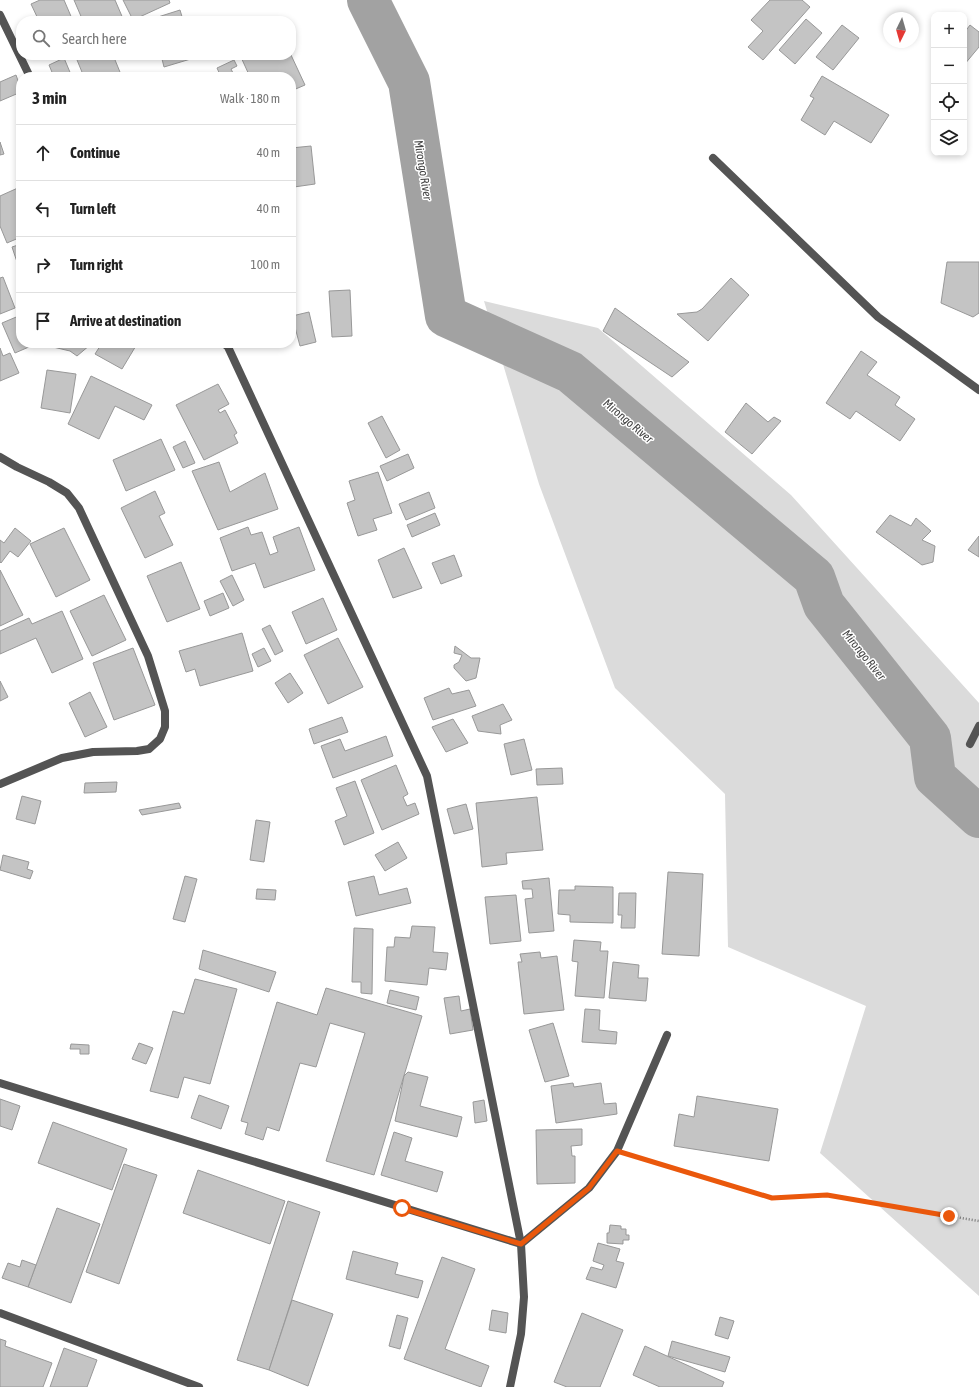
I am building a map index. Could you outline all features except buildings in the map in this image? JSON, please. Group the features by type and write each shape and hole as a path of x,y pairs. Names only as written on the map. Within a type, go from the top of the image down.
{"street":[{"path":"0,15 16,48"},
{"path":"22,60 28,72"},
{"path":"713,158 878,317 979,390"},
{"path":"228,348 427,776 521,1244 524,1297 521,1334 510,1387"},
{"path":"0,457 17,468 49,482 67,493 80,508 148,656 165,711 165,727 160,739 149,749 137,751 93,752 62,758 0,784"},
{"path":"970,744 979,726"},
{"path":"521,1244 589,1188 617,1151 666,1035"},
{"path":"0,1083 521,1244"},
{"path":"0,1313 199,1387"}],"path":[{"path":"617,1151 772,1198 827,1195 979,1221"}],"shaded area":[{"path":"484,301 598,328 791,495 979,703 979,1296 820,1153 866,1006 728,947 725,794 615,688 539,484"}],"waterway":[{"name":"Mirongo River","path":"368,0 409,82 446,316 570,372 814,577 824,605 930,738 935,777 979,817"}],"route":[{"path":"402,1208 521,1244 589,1188 617,1151 772,1198 827,1195 949,1216"}]}
